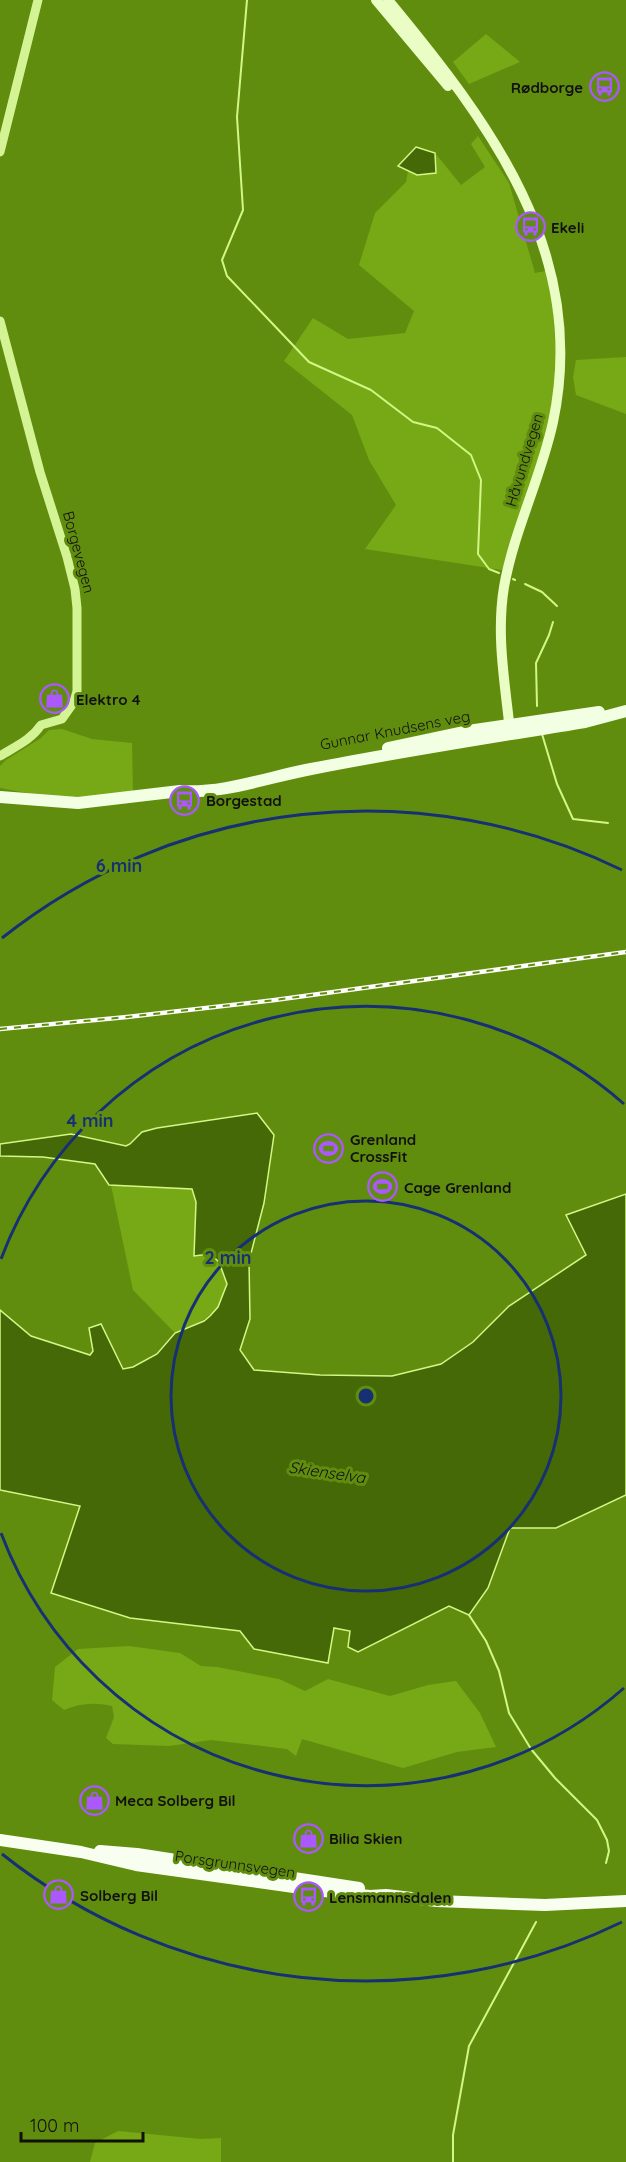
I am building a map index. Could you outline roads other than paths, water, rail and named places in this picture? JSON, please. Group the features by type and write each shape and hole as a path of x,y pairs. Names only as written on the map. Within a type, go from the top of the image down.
{"highway":[{"name":"Porsgrunnsvegen","path":"0,1840 81,1852 136,1864 370,1896 386,1895 490,1904 545,1905 626,1901"}],"main road":[{"name":"Håvundvegen","path":"376,0 451,90 468,105"},
{"name":"Håvundvegen","path":"388,0 456,85 511,168 532,214 550,270 557,311 558,382 551,428 539,473 511,555 502,604 501,643 510,729"},
{"name":"Gunnar Knudsens veg","path":"0,797 78,803 180,791 292,765 598,712 622,712"},
{"name":"Gunnar Knudsens veg","path":"0,791 33,799"}],"street":[{"path":"0,152 38,0"},
{"name":"Borgevegen","path":"0,321 40,472 75,589 77,691 74,702 62,719 41,724 28,740 0,756"}],"water":[{"path":"416,147 435,153 436,173 417,175 398,166"},
{"name":"Skienselva","path":"257,1113 274,1135 264,1203 249,1261 250,1319 240,1350 254,1370 320,1375 392,1376 441,1364 473,1342 509,1306 586,1255 566,1215 626,1194 626,1495 556,1528 510,1528 488,1588 469,1615 449,1606 358,1652 348,1647 350,1631 334,1628 328,1663 254,1649 240,1631 130,1618 51,1593 80,1506 0,1490 0,1310 31,1336 90,1355 93,1351 89,1328 101,1324 123,1369 133,1367 157,1354 175,1333 204,1321 218,1307 227,1284 219,1262 210,1254 194,1256 196,1202 192,1189 109,1185 95,1164 43,1157 0,1156 0,1144 71,1134 126,1146 142,1132 157,1128"}],"waterway":[{"path":"247,0 237,117 243,210 222,260 227,276 309,362 371,390 413,422 437,428 471,455 481,480 478,554 489,569 499,573"},
{"path":"525,584 542,592 557,606"},
{"path":"537,706 536,663 553,622"},
{"path":"542,734 557,784 573,819 608,823"},
{"path":"469,1615 486,1641 499,1671 509,1713 531,1749 555,1778 597,1820 607,1840 609,1851 606,1863"},
{"path":"453,2162 453,2135 469,2046 536,1922"}],"railway":[{"path":"0,1029 275,1000 626,952"}],"place":[{"name":"Rødborge","path":"604,87"},
{"name":"Ekeli","path":"530,227"},
{"name":"Elektro 4","path":"55,699"},
{"name":"Borgestad","path":"185,800"},
{"name":"Grenland CrossFit","path":"329,1148"},
{"name":"Cage Grenland","path":"383,1187"},
{"name":"Meca Solberg Bil","path":"94,1800"},
{"name":"Bilia Skien","path":"308,1838"},
{"name":"Solberg Bil","path":"59,1895"},
{"name":"Lensmannsdalen","path":"308,1897"}]}
